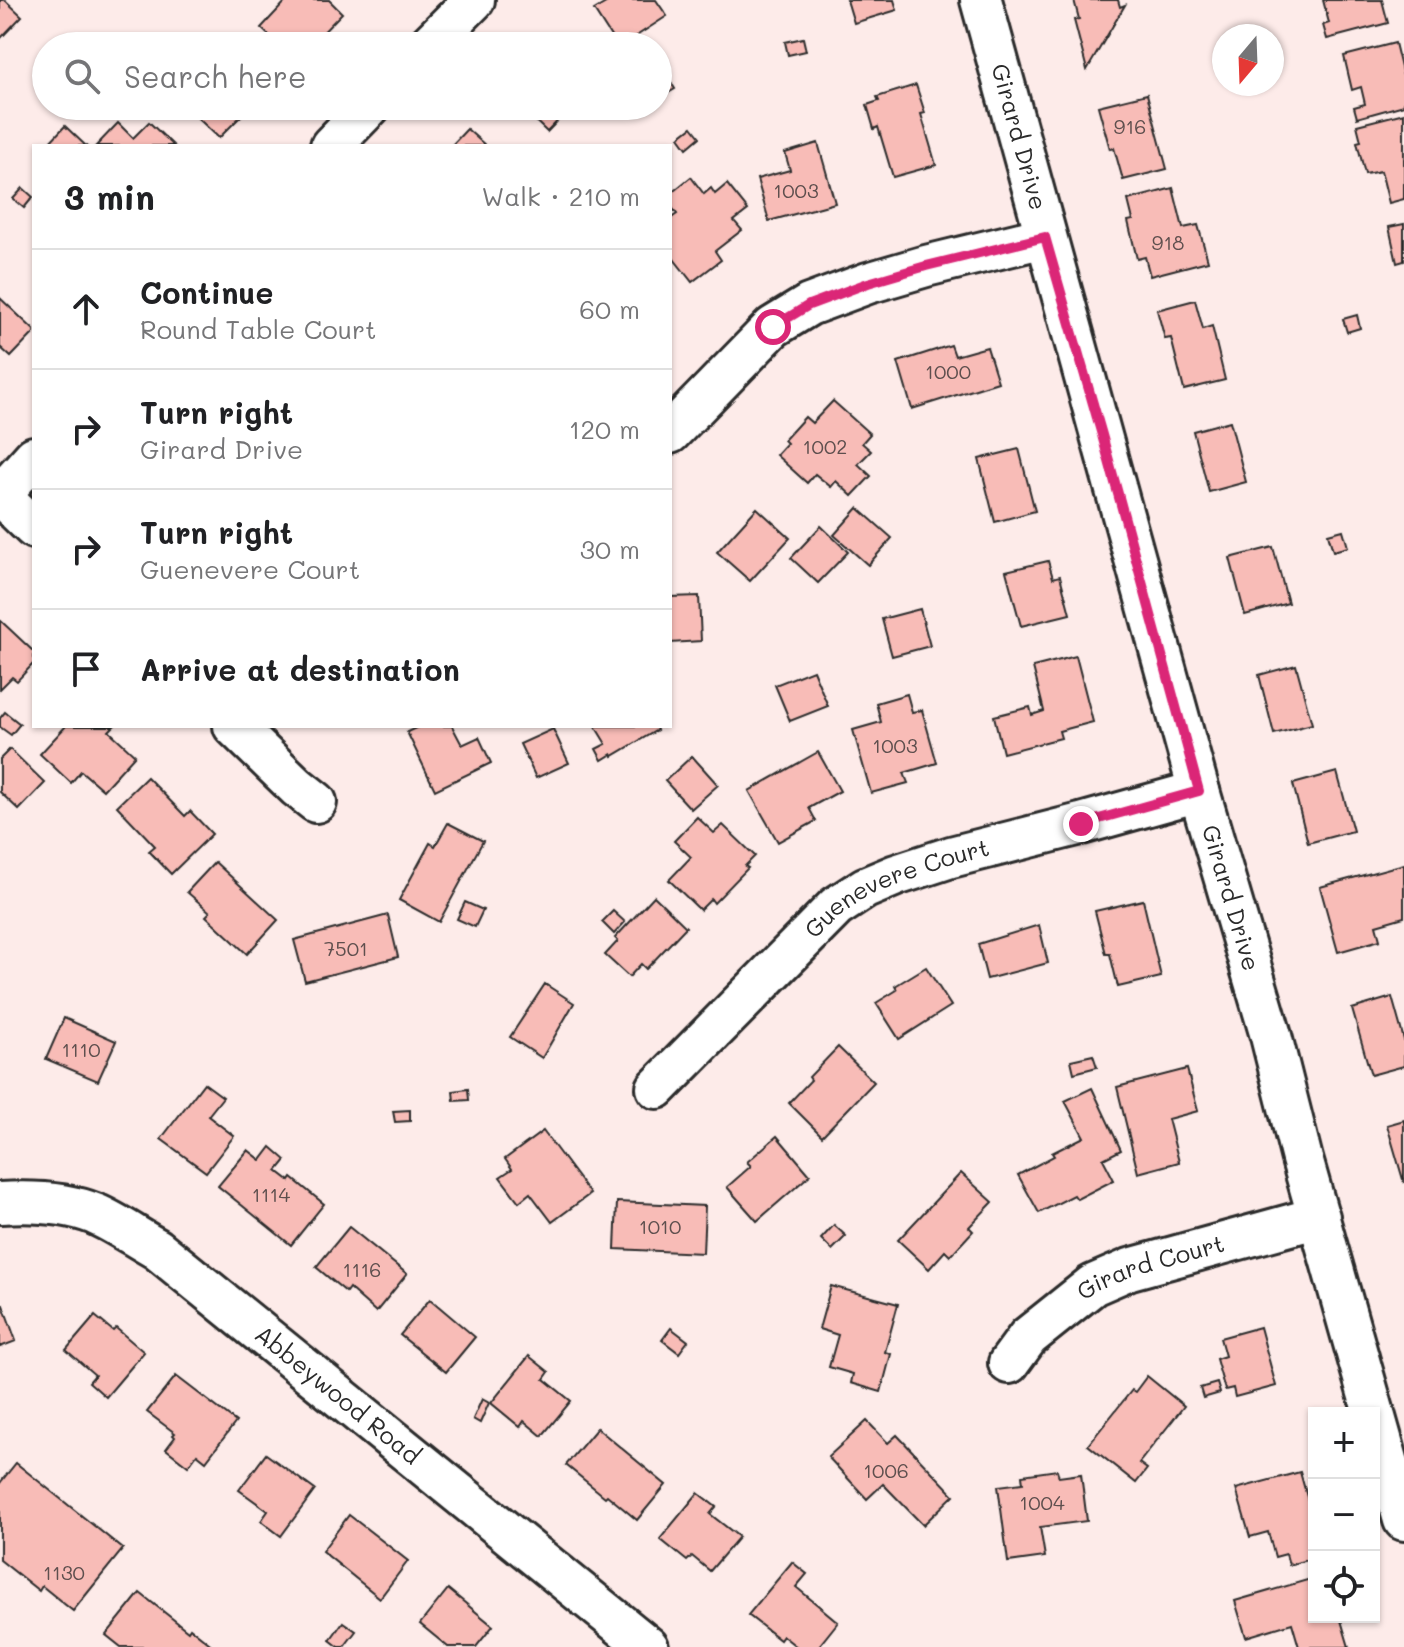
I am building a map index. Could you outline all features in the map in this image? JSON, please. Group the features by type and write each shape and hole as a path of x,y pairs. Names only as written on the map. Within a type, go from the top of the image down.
{"street":[{"path":"442,32 474,0"},
{"name":"Girard Drive","path":"981,0 1404,1520"},
{"path":"333,144 356,120"},
{"path":"672,431 773,327 809,305 926,266 1045,237"},
{"path":"32,459 0,495 32,526"},
{"path":"236,728 316,802"},
{"name":"Guenevere Court","path":"657,1088 836,907 865,888 951,857 1199,791"},
{"name":"Abbeywood Road","path":"0,1203 63,1205 96,1215 157,1249 648,1647"},
{"name":"Girard Court","path":"1009,1363 1028,1337 1093,1285 1130,1269 1319,1217"}],"building":[{"path":"0,0 5,0 22,16 0,39"},
{"path":"287,0 329,0 342,13 324,32 265,32 261,28"},
{"path":"611,0 656,0 667,16 642,32 608,32 594,10"},
{"path":"847,0 894,0 897,10 854,23"},
{"path":"1074,0 1118,0 1120,7 1125,5 1087,70 1074,20 1079,19"},
{"path":"1323,0 1382,0 1388,23 1327,39 1323,25 1329,23"},
{"path":"803,38 806,51 788,55 785,42"},
{"path":"1395,43 1404,80 1404,105 1357,118 1354,107 1365,104 1361,87 1352,90 1344,56"},
{"path":"916,85 936,165 893,177 878,127 874,129 867,105 879,101 877,97"},
{"path":"1147,94 1167,169 1123,180 1098,106"},
{"path":"1404,113 1404,199 1389,203 1381,171 1365,174 1357,142 1361,141 1357,125"},
{"path":"200,120 237,120 219,138"},
{"path":"535,120 558,120 547,132"},
{"path":"149,122 172,144 98,144 118,123 133,138"},
{"path":"65,126 84,144 48,144"},
{"path":"692,127 700,137 687,148 679,137"},
{"path":"467,129 484,144 453,144"},
{"path":"818,143 835,203 769,221 757,179 790,170 785,153"},
{"path":"691,177 704,194 711,188 715,194 727,184 748,210 734,221 742,230 715,251 721,260 692,282 672,257 672,218 677,214 672,208 672,192"},
{"path":"23,188 32,196 24,208 13,199"},
{"path":"1173,188 1183,228 1198,225 1208,261 1150,276 1145,257 1137,259 1128,221 1133,220 1128,200"},
{"path":"1404,224 1404,261 1397,263 1389,227"},
{"path":"0,298 32,328 32,335 11,357 0,347"},
{"path":"1195,300 1203,329 1212,326 1225,380 1184,390 1171,338 1165,339 1157,310"},
{"path":"1357,315 1360,328 1347,332 1343,319"},
{"path":"951,345 955,356 987,347 998,382 912,409 898,362"},
{"path":"833,401 870,434 862,443 871,451 858,464 871,476 852,496 836,481 831,487 815,474 807,483 776,455 787,443 784,440 805,417 812,423"},
{"path":"1230,421 1246,482 1209,492 1193,431"},
{"path":"1019,449 1035,511 995,522 979,459"},
{"path":"757,508 790,538 750,581 717,552"},
{"path":"858,508 892,538 868,565 834,535"},
{"path":"821,526 848,552 818,583 791,558"},
{"path":"1343,530 1348,547 1333,551 1328,534"},
{"path":"1273,547 1288,603 1245,615 1230,558"},
{"path":"1048,561 1053,578 1060,576 1070,614 1021,626 1006,571"},
{"path":"699,596 701,641 672,643 672,597"},
{"path":"920,609 930,646 892,656 882,619"},
{"path":"0,623 32,650 32,665 17,681 12,677 0,689"},
{"path":"1076,656 1093,722 1059,731 1061,738 1003,753 994,716 1030,707 1032,715 1044,711 1033,667"},
{"path":"1296,665 1312,724 1274,734 1259,675"},
{"path":"813,670 828,706 790,721 775,685"},
{"path":"907,694 912,712 922,710 937,763 904,773 908,783 871,793 853,730 881,722 876,703"},
{"path":"5,712 20,724 11,735 0,727 0,718"},
{"path":"64,728 112,728 109,731 135,755 103,790 81,771 71,783 40,754"},
{"path":"416,728 453,728 462,745 479,737 491,763 435,790 407,732"},
{"path":"596,728 657,730 602,760 596,749 606,744"},
{"path":"553,729 569,763 536,778 520,744"},
{"path":"10,749 45,783 19,810 0,792 0,759"},
{"path":"818,752 840,791 809,808 816,821 778,842 749,791"},
{"path":"692,756 718,785 691,809 665,781"},
{"path":"1337,772 1353,831 1308,843 1293,784"},
{"path":"147,777 185,816 190,811 212,834 171,874 149,851 155,846 117,806"},
{"path":"697,817 714,833 723,825 755,856 745,866 748,868 714,903 711,899 700,910 669,880 691,857 674,841"},
{"path":"448,823 483,841 439,922 399,900 430,843 435,846"},
{"path":"215,862 278,920 247,954 206,916 210,912 187,892"},
{"path":"1404,864 1404,917 1376,925 1380,940 1338,952 1320,887"},
{"path":"654,896 686,927 646,969 641,964 629,977 605,955 618,941 615,938"},
{"path":"1143,900 1161,977 1118,987 1095,911"},
{"path":"465,902 483,910 475,927 457,919"},
{"path":"613,911 625,922 614,934 602,922"},
{"path":"388,915 398,957 305,981 294,940"},
{"path":"1039,925 1048,963 987,979 978,944"},
{"path":"926,967 951,1006 899,1039 876,1003 897,990 895,986"},
{"path":"545,984 574,1003 542,1058 510,1037"},
{"path":"1392,997 1404,1040 1404,1066 1371,1075 1352,1009"},
{"path":"64,1018 116,1041 98,1081 46,1059"},
{"path":"838,1047 874,1082 822,1136 789,1103"},
{"path":"1093,1055 1097,1067 1074,1073 1071,1060"},
{"path":"1187,1069 1198,1111 1168,1119 1179,1162 1138,1173 1117,1087"},
{"path":"204,1083 223,1097 208,1116 234,1136 206,1172 161,1139"},
{"path":"1092,1088 1121,1150 1103,1159 1114,1180 1077,1199 1074,1195 1039,1213 1018,1175 1084,1137 1065,1101"},
{"path":"468,1089 469,1100 454,1101 453,1091"},
{"path":"410,1110 410,1121 395,1122 393,1111"},
{"path":"1404,1120 1404,1183 1387,1125"},
{"path":"543,1131 590,1194 552,1222 530,1193 519,1202 500,1177 512,1169 505,1159"},
{"path":"777,1136 810,1175 757,1221 727,1187 751,1166 747,1162"},
{"path":"271,1147 286,1160 277,1171 290,1181 292,1178 324,1204 291,1245 218,1186 248,1150 261,1160"},
{"path":"961,1173 993,1202 969,1227 973,1231 950,1256 945,1251 929,1269 898,1240"},
{"path":"617,1202 705,1206 703,1253 615,1249"},
{"path":"834,1225 846,1236 832,1250 821,1239"},
{"path":"349,1227 407,1274 376,1312 349,1288 346,1292 316,1267"},
{"path":"831,1286 898,1304 885,1352 891,1354 881,1392 851,1383 853,1374 829,1367 838,1335 819,1329"},
{"path":"430,1299 475,1337 446,1372 400,1335"},
{"path":"3,1305 16,1341 0,1347 0,1306"},
{"path":"95,1316 113,1331 116,1328 144,1352 106,1397 89,1382 95,1375 66,1350"},
{"path":"1260,1327 1276,1386 1235,1397 1233,1388 1225,1390 1216,1359 1225,1356 1220,1338"},
{"path":"671,1328 688,1341 679,1353 662,1340"},
{"path":"529,1356 549,1372 544,1379 571,1401 542,1436 524,1421 520,1427 491,1403"},
{"path":"176,1376 236,1422 206,1461 197,1454 188,1466 166,1449 175,1433 147,1412"},
{"path":"1147,1376 1184,1406 1139,1463 1147,1469 1136,1483 1088,1445"},
{"path":"1217,1383 1220,1393 1203,1398 1200,1388"},
{"path":"482,1399 489,1403 480,1423 473,1419"},
{"path":"867,1421 888,1443 897,1435 954,1495 923,1525 883,1484 867,1499 828,1457"},
{"path":"597,1428 666,1485 637,1520 566,1465"},
{"path":"266,1454 315,1490 281,1536 261,1521 268,1511 239,1490"},
{"path":"16,1463 123,1549 73,1611 42,1586 39,1591 0,1560 0,1483"},
{"path":"1057,1470 1059,1477 1081,1474 1087,1521 1040,1527 1045,1557 1008,1562 998,1486 1023,1483 1022,1475"},
{"path":"1300,1472 1308,1500 1308,1560 1289,1565 1286,1554 1275,1557 1268,1532 1250,1537 1236,1489"},
{"path":"698,1493 716,1507 710,1514 739,1537 710,1571 692,1556 687,1561 660,1539"},
{"path":"349,1515 408,1561 380,1598 322,1551"},
{"path":"792,1562 807,1574 796,1587 838,1622 818,1647 797,1647 783,1636 780,1640 748,1615"},
{"path":"1308,1580 1308,1623 1342,1623 1349,1647 1299,1647 1292,1623 1246,1637 1235,1601"},
{"path":"448,1589 493,1626 476,1647 448,1647 420,1624"},
{"path":"140,1593 188,1631 190,1628 214,1647 121,1647 106,1635"},
{"path":"343,1622 356,1631 344,1647 339,1647 330,1640"}],"route":[{"path":"773,327 809,305 868,283 1045,237 1199,791 1081,824"}]}
